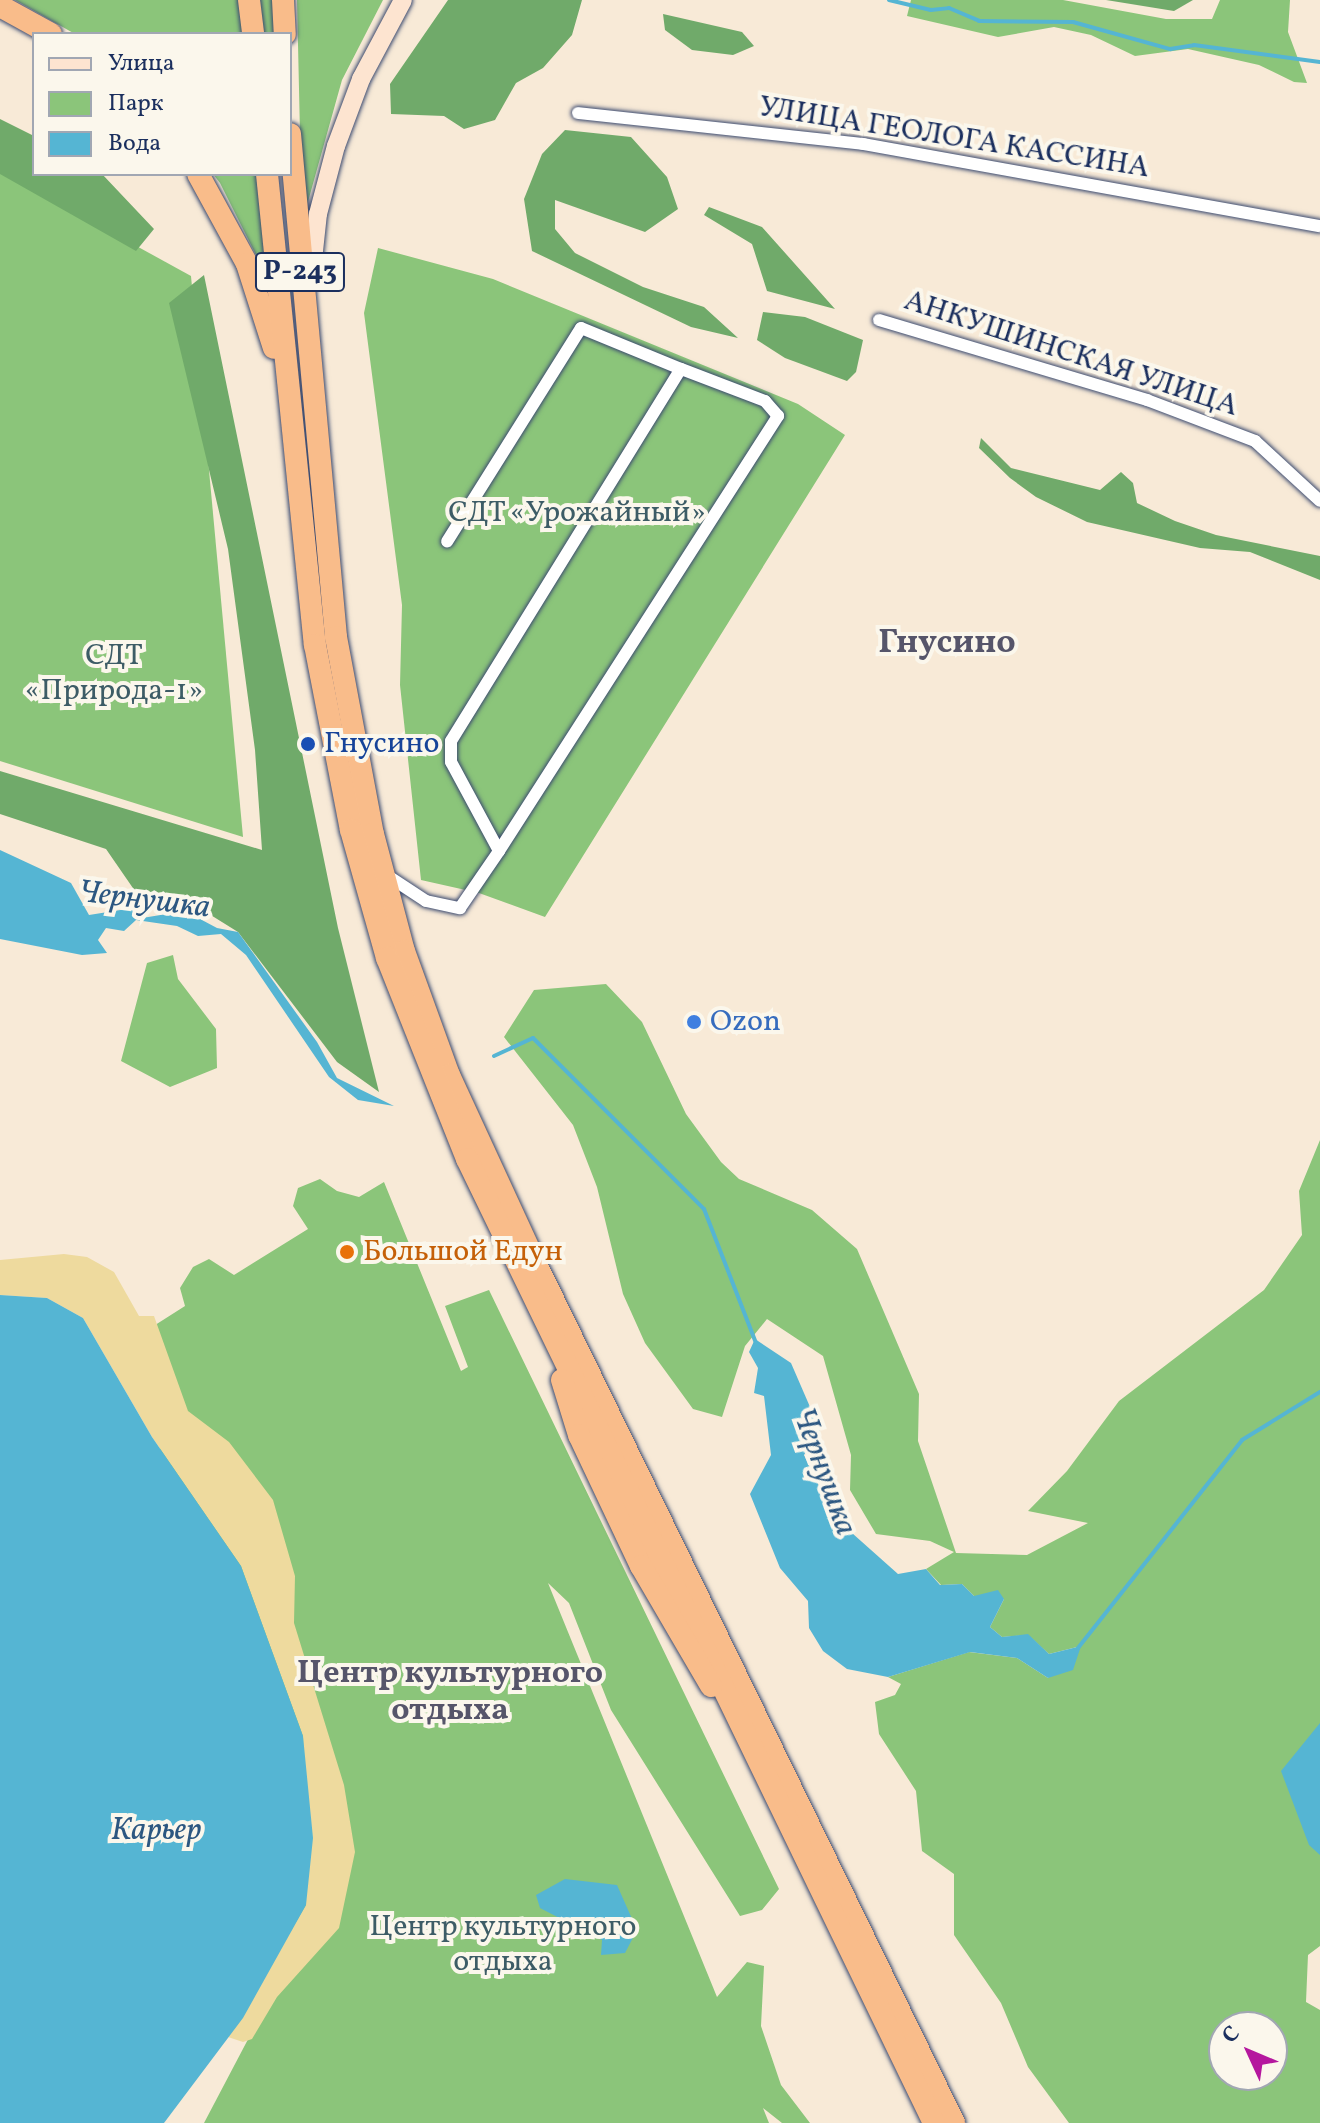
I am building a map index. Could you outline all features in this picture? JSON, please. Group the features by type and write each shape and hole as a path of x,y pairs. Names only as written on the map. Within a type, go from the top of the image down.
{"highway":[{"path":"249,0 253,32"},
{"path":"283,0 285,32"},
{"path":"0,6 47,32"},
{"name":"Р-243","path":"292,158 313,410"},
{"name":"Р-243","path":"199,176 228,225 260,295 288,415"},
{"name":"Р-243","path":"267,176 288,415"},
{"path":"313,410 336,637 381,867 422,1004 483,1151 954,2123"},
{"path":"288,415 326,715 372,909 433,1082 542,1318 762,1763 934,2123"}],"main road":[{"name":"Р-243","path":"313,410 311,289 318,214 352,102 403,0"}],"street":[{"name":"УЛИЦА ГЕОЛОГА КАССИНА","path":"578,113 863,144 1320,226"},
{"name":"АНКУШИНСКАЯ УЛИЦА","path":"879,320 1147,400 1255,441 1320,501"},
{"path":"381,867 406,891 460,908 778,416 765,401 581,328 447,542"},
{"path":"499,851 451,762 451,741 681,369"}],"green space":[{"path":"15,0 239,0 243,32 71,32"},
{"path":"257,0 274,0 276,32 261,32"},
{"path":"297,0 383,0 342,80 302,223"},
{"path":"448,0 582,0 572,35 543,68 516,83 495,120 464,129 444,116 391,114 390,84"},
{"path":"911,0 1063,0 1166,19 1212,19 1220,0 1290,0 1288,32 1307,83 1294,82 1259,65 1188,49 1135,56 1091,35 1054,27 998,37 907,16"},
{"path":"1106,0 1193,0 1174,11"},
{"path":"663,14 742,32 754,46 733,55 692,50 665,30"},
{"path":"0,119 32,135 32,176 104,176 154,229 136,251 0,174"},
{"path":"565,130 631,137 667,177 678,209 645,232 555,200 555,229 575,253 643,287 704,307 738,338 691,327 532,251 524,199 542,154"},
{"name":"СДТ «Природа-1»","path":"0,171 191,276 243,837 0,761"},
{"path":"215,176 258,176 268,279"},
{"path":"709,207 762,227 835,309 767,291 752,244 704,215"},
{"name":"СДТ «Урожайный»","path":"378,248 493,279 798,404 845,435 545,917 479,893 421,880 400,685 402,605 364,313"},
{"path":"204,275 338,928 379,1092 337,1062 238,932 193,904 146,907 106,849 0,814 0,771 262,850 255,750 228,549 169,303"},
{"path":"763,312 805,317 863,340 856,372 847,381 785,358 757,340"},
{"path":"981,438 1011,468 1100,490 1121,472 1133,483 1137,503 1175,521 1216,535 1320,556 1320,580 1250,552 1200,548 1087,522 1036,497 1010,478 979,448"},
{"path":"173,955 178,979 216,1029 217,1068 170,1087 121,1061 147,963"},
{"path":"606,984 642,1022 686,1114 721,1162 739,1179 812,1210 857,1249 919,1394 918,1441 956,1553 1027,1555 1088,1523 1028,1511 1067,1471 1119,1401 1264,1290 1302,1235 1299,1191 1320,1140 1320,1946 1308,1955 1306,2002 1320,2010 1320,2123 1069,2123 1028,2067 1001,2003 954,1935 954,1874 922,1851 916,1791 879,1734 875,1702 895,1695 901,1684 888,1677 969,1652 1017,1658 1048,1678 1081,1646 1049,1654 1028,1635 1002,1637 990,1627 1004,1599 974,1596 962,1584 941,1585 926,1569 954,1552 930,1541 876,1534 850,1490 851,1455 823,1356 767,1319 745,1346 722,1417 693,1409 645,1343 623,1294 597,1187 573,1125 504,1037 534,990"},
{"name":"Центр культурного отдыха","path":"320,1179 337,1191 359,1197 384,1182 461,1371 468,1367 445,1306 489,1290 779,1889 762,1910 740,1916 611,1710 569,1603 548,1583 717,1997 747,1962 764,1966 761,2026 781,2085 810,2123 782,2123 763,2108 769,2123 204,2123 255,2026 141,1334 185,1306 180,1288 193,1267 209,1259 234,1275 308,1229 293,1206 298,1188"}],"sand":[{"path":"64,1254 87,1257 114,1272 139,1316 154,1316 188,1411 229,1442 273,1500 295,1576 294,1623 344,1785 355,1852 339,1928 277,1997 252,2039 243,2042 228,2037 306,1905 303,1736 241,1566 152,1437 83,1318 47,1298 0,1295 0,1260"}],"water":[{"path":"0,850 71,883 89,915 133,908 136,919 185,911 217,928 238,932 317,1042 337,1078 394,1106 358,1100 329,1077 246,955 221,934 198,936 177,926 136,920 124,931 106,928 98,940 107,953 82,955 0,939"},
{"name":"Карьер","path":"0,1295 47,1298 83,1318 152,1437 241,1566 303,1736 313,1838 306,1905 243,2018 164,2123 0,2123"},
{"path":"755,1339 791,1363 820,1430 804,1455 834,1517 898,1574 926,1569 940,1585 962,1584 974,1596 998,1590 1004,1599 990,1627 1002,1637 1028,1634 1049,1654 1081,1646 1073,1670 1048,1678 1017,1658 970,1652 888,1677 847,1669 823,1651 809,1628 808,1601 780,1568 750,1494 771,1455 764,1396 754,1393 758,1368 749,1352"},
{"path":"1320,1723 1320,1855 1309,1845 1281,1771"},
{"path":"565,1879 617,1885 637,1930 625,1953 601,1955 602,1940 540,1908 536,1895"}],"waterway":[{"name":"Чернушка","path":"889,0 931,10 949,8 979,21 1073,22 1170,49 1194,45 1320,62"},
{"name":"Чернушка","path":"494,1056 533,1038 704,1209 756,1343"},
{"name":"Чернушка","path":"1078,1648 1242,1440 1320,1392"}],"place":[{"name":"Гнусино","path":"308,744"},
{"name":"Ozon","path":"694,1022"},
{"name":"Большой Едун","path":"347,1252"}],"district":[{"name":"Гнусино","path":"947,644"},
{"name":"Центр культурного отдыха","path":"450,1694"}]}
